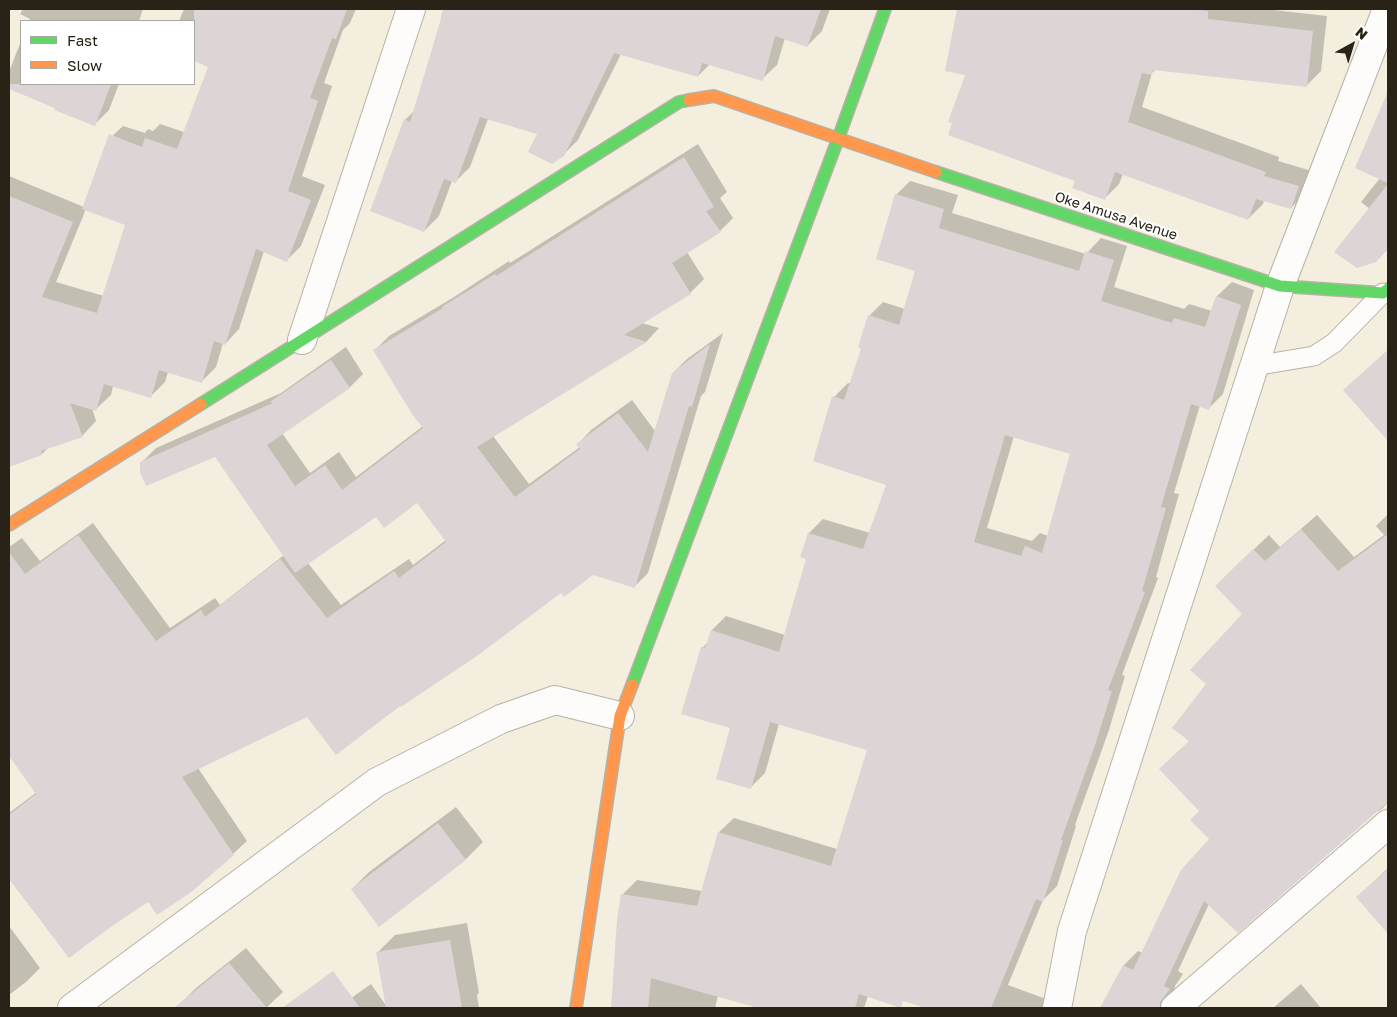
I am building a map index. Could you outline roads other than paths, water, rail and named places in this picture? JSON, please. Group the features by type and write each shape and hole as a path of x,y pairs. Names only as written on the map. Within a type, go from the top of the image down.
{"street":[{"path":"302,340 411,9"},
{"path":"576,1008 620,716 838,139 885,9"},
{"path":"1057,1008 1072,931 1280,286 1387,9"},
{"name":"Oke Amusa Avenue","path":"9,525 679,102 714,96 1280,286 1386,291"},
{"path":"72,1008 377,782 501,719 555,700 620,716"},
{"path":"1175,1008 1388,824"}],"lane":[{"path":"1254,366 1314,356 1334,343 1386,291"}]}
